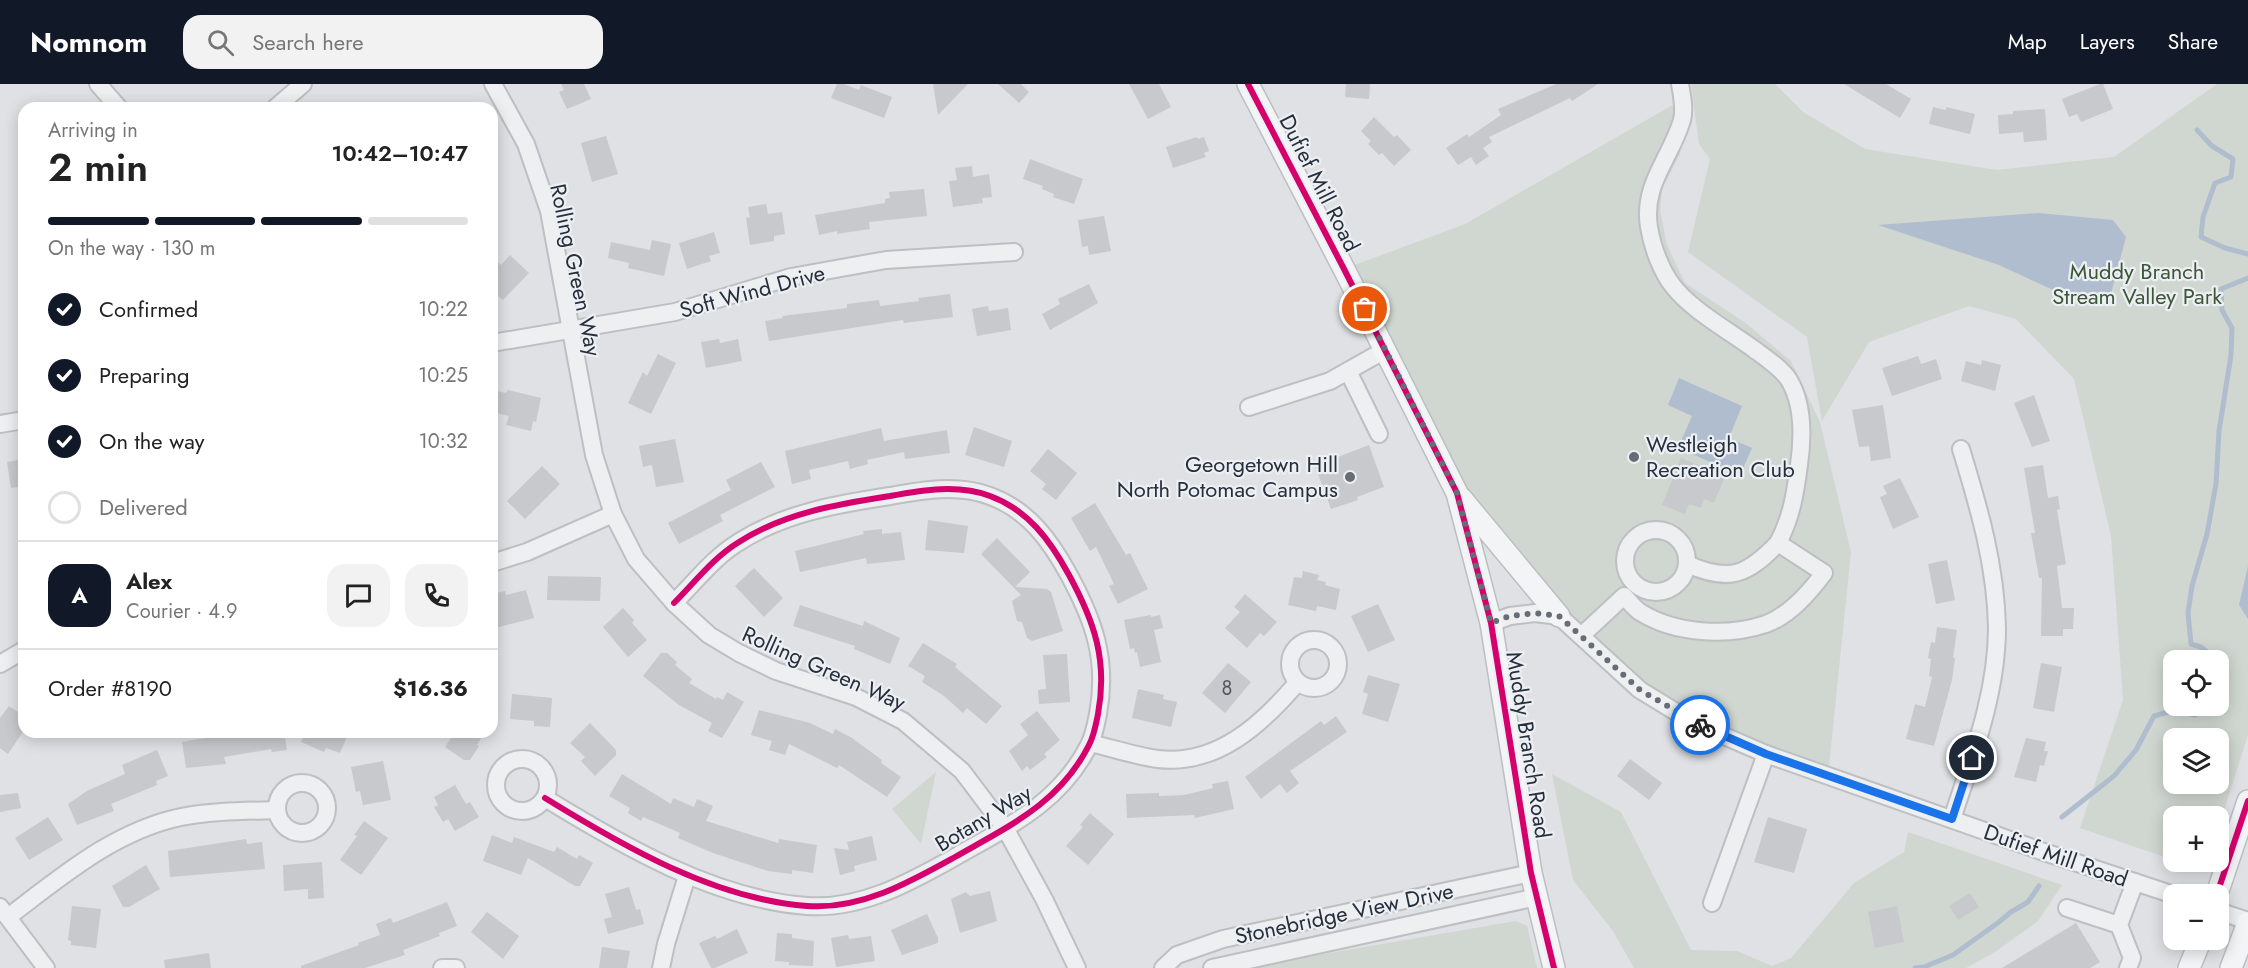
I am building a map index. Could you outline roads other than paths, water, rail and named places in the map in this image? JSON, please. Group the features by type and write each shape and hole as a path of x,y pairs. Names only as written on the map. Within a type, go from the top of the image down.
{"main road":[{"name":"Dufief Mill Road","path":"1248,84 1457,493"},
{"path":"1457,493 1559,616"},
{"name":"Muddy Branch Road","path":"1457,493 1491,623 1531,873 1554,968"},
{"path":"2220,884 2248,801"},
{"path":"2231,968 2248,922"},
{"path":"2189,968 2196,950"}],"street":[{"path":"98,84 114,102"},
{"name":"Rolling Green Way","path":"493,84 526,144 549,212 594,455 613,514 636,559 674,603 709,635 739,653 776,670 856,697 903,721 962,771 1005,828 1044,899 1077,968"},
{"path":"1680,84 1683,99 1682,118 1674,140 1657,173 1648,200 1649,227 1659,260 1673,286 1698,310 1766,358 1789,380 1801,412 1801,449 1789,521 1778,543 1759,563 1739,574 1719,575 1704,572 1687,564"},
{"path":"281,102 296,86"},
{"name":"Soft Wind Drive","path":"498,342 675,312 791,277 876,261 1014,252"},
{"path":"1249,407 1330,381 1385,350"},
{"path":"1348,371 1379,434"},
{"path":"0,424 18,421"},
{"path":"1952,819 1979,738 1993,672 1997,628 1991,561 1981,516 1961,449"},
{"name":"Botany Way","path":"545,798 610,838 687,876 768,901 810,906 854,902 902,887 1044,803 1065,782 1090,743 1101,694 1101,655 1085,604 1056,550 1040,529 1014,507 990,496 947,488 826,506 777,523 739,541 718,557 674,603"},
{"path":"498,561 527,552 613,514"},
{"path":"1581,636 1628,589 1640,588 1649,592 1660,592 1678,583 1687,564 1686,554 1682,544 1675,537 1657,530 1647,532 1631,543 1626,552 1628,589 1639,612 1667,623 1704,631 1734,631 1767,623 1803,600 1824,573 1778,543"},
{"path":"1491,623 1510,616 1526,614 1559,616"},
{"name":"Dufief Mill Road","path":"1559,616 1640,690 1694,723 1766,754 2163,891"},
{"path":"0,664 18,654"},
{"path":"1090,743 1159,759 1187,758 1212,752 1246,735 1275,709 1297,683"},
{"path":"1712,903 1766,754"},
{"path":"46,968 4,912 91,854 143,828 180,817 218,812 277,810"},
{"name":"Stonebridge View Drive","path":"1163,968 1178,955 1222,939 1531,873"},
{"path":"661,968 687,876"},
{"path":"2128,968 2132,958 2119,925 2135,882"},
{"name":"Stonebridge View Drive","path":"1212,968 1537,897"},
{"path":"2067,908 2119,925"},
{"path":"2229,914 2248,922"},
{"path":"442,968 456,968"}],"water":[{"path":"2039,213 2113,220 2126,237 2109,301 2079,302 1999,265 1878,225"},
{"path":"1679,378 1742,406 1729,438 1752,448 1740,475 1678,448 1692,416 1668,405"},
{"path":"2248,566 2248,619 2239,605"}],"waterway":[{"path":"2197,130 2212,146 2233,159 2231,177 2215,183 2203,217 2201,237 2225,248 2248,254"},
{"path":"2205,650 2191,644 2188,613 2192,586 2207,534 2216,484 2219,431 2231,355 2232,328 2222,310 2221,289 2248,278"},
{"path":"2062,817 2114,776 2136,750 2154,716 2163,713"},
{"path":"1915,968 1924,967 1953,955 2028,902 2039,886"}],"place":[{"name":"Westleigh Recreation Club","path":"1634,457"},
{"name":"Georgetown Hill North Potomac Campus","path":"1350,477"}],"park label":[{"name":"Muddy Branch Stream Valley Park","path":"2137,284"}]}
